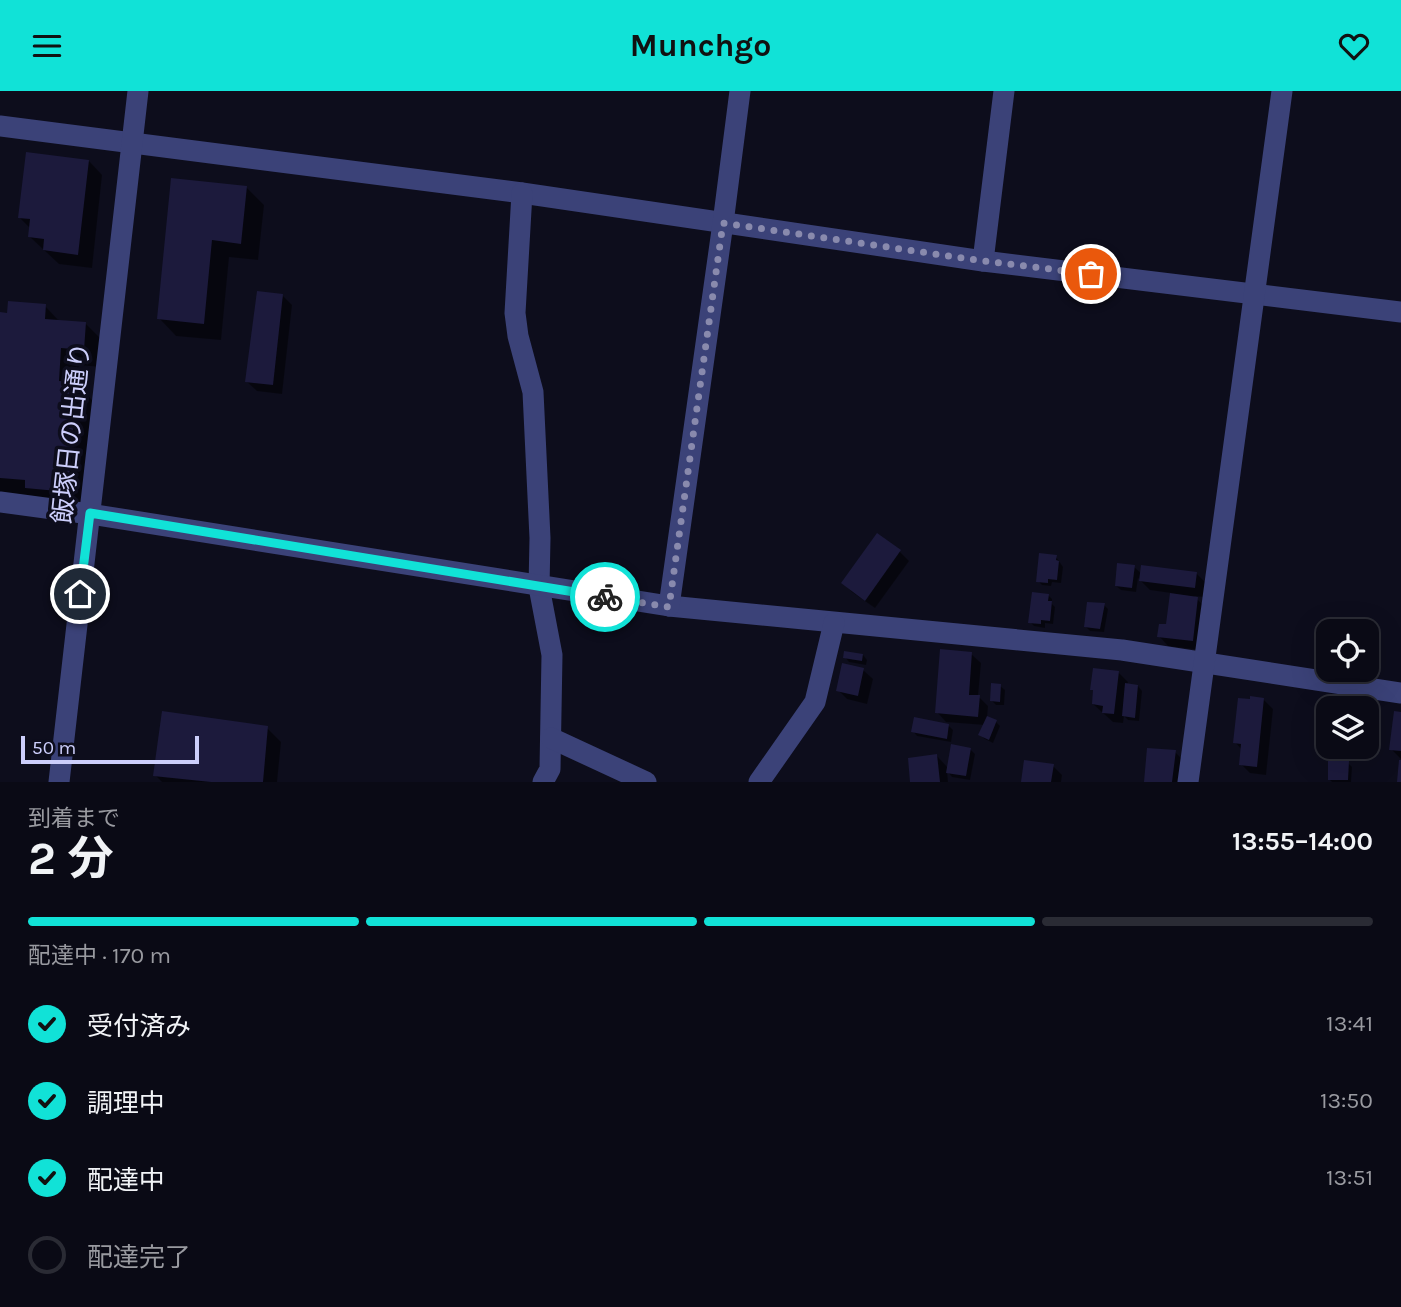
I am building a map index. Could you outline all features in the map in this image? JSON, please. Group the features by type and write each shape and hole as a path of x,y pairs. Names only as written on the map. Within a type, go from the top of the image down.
{"street":[{"name":"飯塚日の出通り","path":"59,782 138,91"},
{"path":"669,607 740,91"},
{"path":"983,261 1004,91"},
{"path":"1188,782 1282,91"},
{"path":"0,126 522,193 983,261 1401,312"},
{"path":"522,193 515,313 518,336 533,392 540,538 539,587 552,656 550,769 543,782"},
{"path":"0,502 90,513 669,607 1122,650 1401,693"},
{"path":"759,782 814,702 834,622"},
{"path":"551,738 646,782"}],"building":[{"path":"26,152 89,160 78,255 43,250 44,239 28,237 30,219 18,218"},
{"path":"171,178 247,186 241,244 212,240 204,324 157,319"},
{"path":"257,291 283,294 273,385 245,382"},
{"path":"8,301 46,304 45,319 86,322 84,350 61,348 59,381 77,382 68,492 25,488 25,480 0,478 0,312 7,313"},
{"path":"877,533 901,550 865,601 841,583"},
{"path":"1039,553 1057,555 1057,580 1048,579 1048,583 1036,582"},
{"path":"1117,563 1135,565 1132,588 1115,586"},
{"path":"1141,565 1197,572 1195,588 1139,581"},
{"path":"1032,592 1049,594 1048,601 1052,601 1050,621 1041,620 1041,624 1028,623"},
{"path":"1170,593 1198,597 1193,641 1157,637 1159,624 1166,624"},
{"path":"1087,602 1105,603 1100,629 1084,627"},
{"path":"940,649 972,652 969,695 980,695 978,717 935,713"},
{"path":"844,651 863,654 862,661 843,658"},
{"path":"842,663 864,668 858,696 836,691"},
{"path":"1093,668 1119,671 1114,714 1102,713 1103,706 1092,704 1093,690 1090,690"},
{"path":"991,683 1001,684 1000,702 990,701"},
{"path":"1125,683 1138,685 1135,718 1122,716"},
{"path":"1250,696 1264,698 1257,767 1239,765 1241,744 1233,743 1238,698 1250,699"},
{"path":"162,711 268,726 263,782 211,782 153,776"},
{"path":"1394,711 1401,712 1401,751 1389,750"},
{"path":"987,716 997,720 989,740 978,735"},
{"path":"914,717 949,724 947,739 911,732"},
{"path":"951,744 971,748 966,776 946,773"},
{"path":"1147,748 1176,750 1172,782 1144,782"},
{"path":"937,754 940,782 910,782 908,758"},
{"path":"1024,760 1054,764 1051,782 1021,782"},
{"path":"1399,760 1401,782 1397,782"},
{"path":"1328,761 1349,761 1348,780 1328,780"}],"way so far":[{"path":"605,597 669,607 723,223 1091,274"}],"route":[{"path":"80,594 90,513 605,597"}]}
